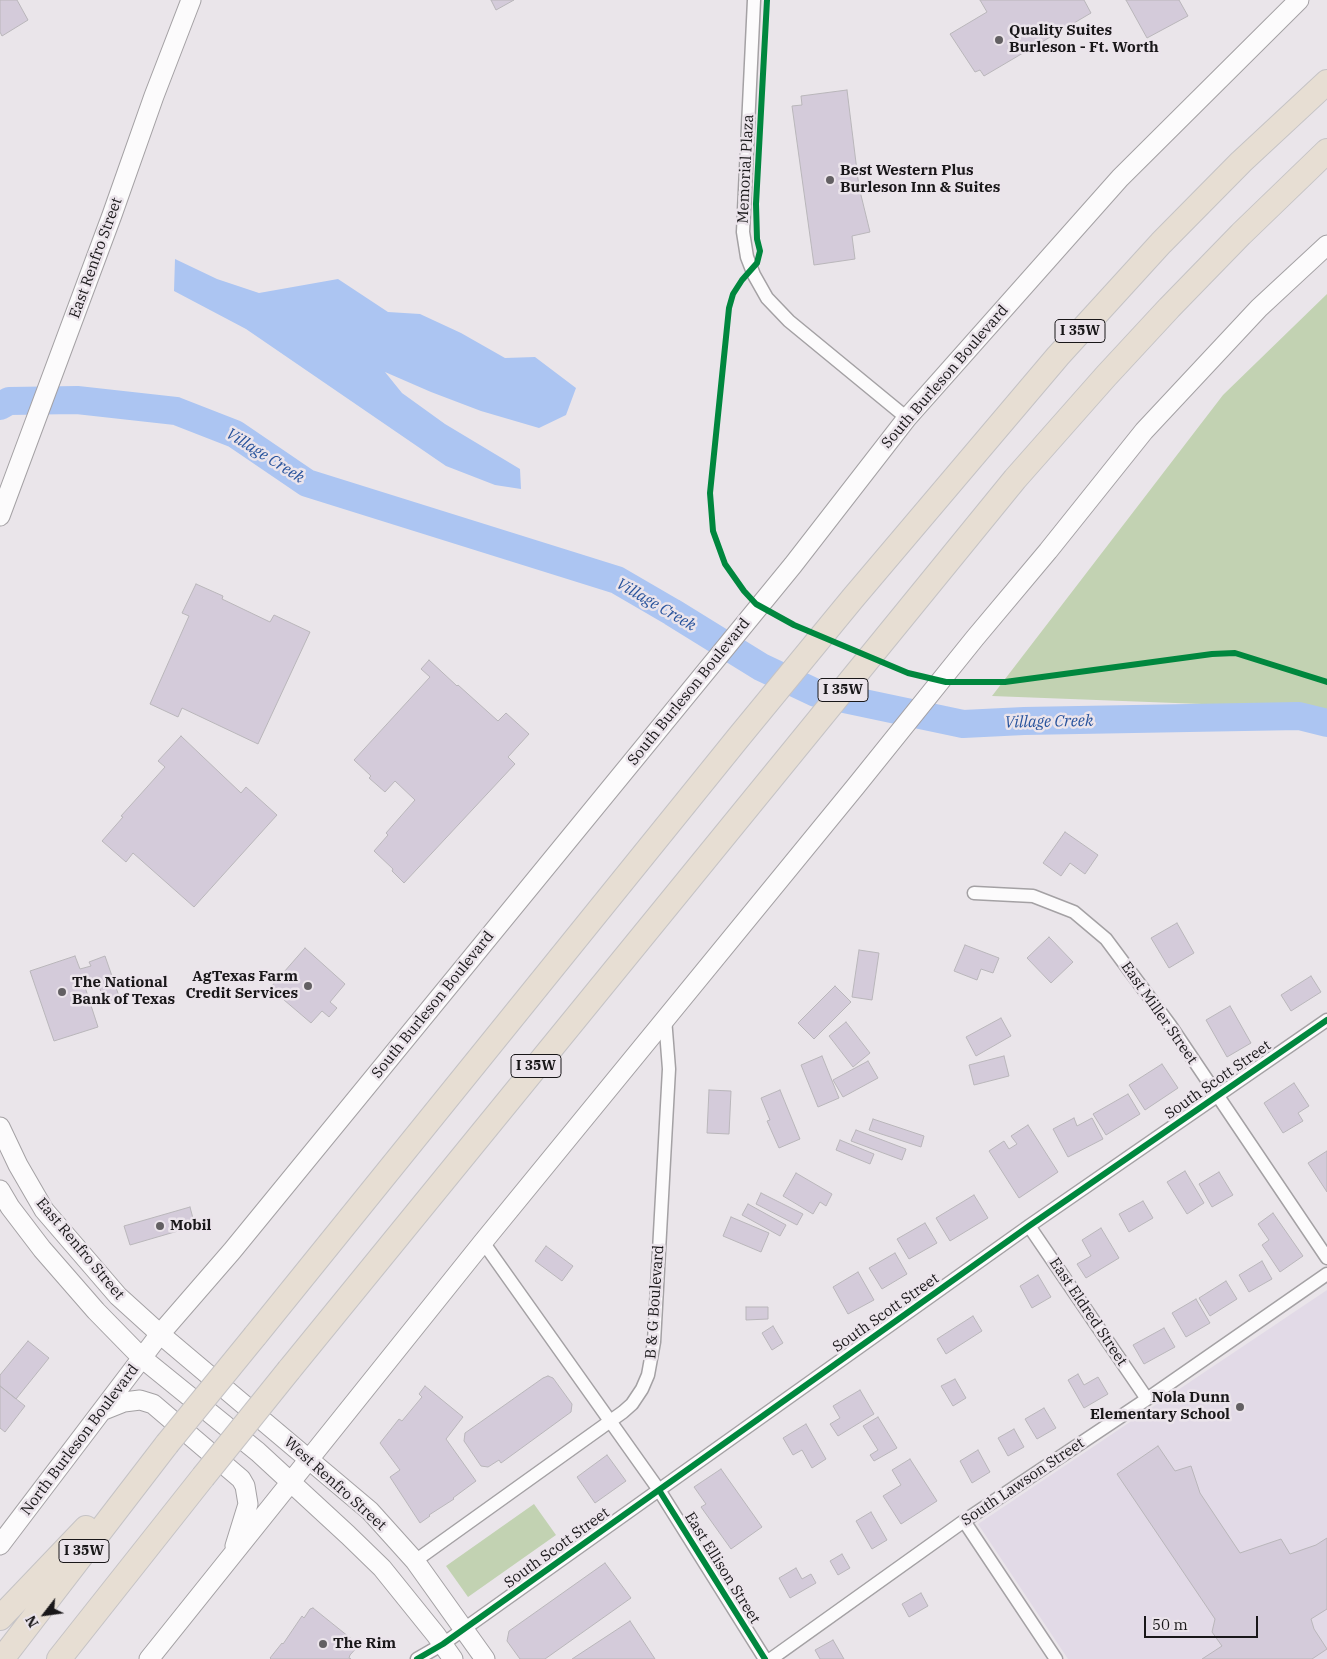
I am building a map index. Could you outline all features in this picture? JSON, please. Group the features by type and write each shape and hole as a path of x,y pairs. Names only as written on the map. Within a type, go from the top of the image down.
{"highway":[{"name":"I 35W","path":"2,1659 167,1444 853,598 1058,356 1109,299 1241,162 1327,82"},
{"name":"I 35W","path":"59,1659 289,1370 1015,479 1169,308 1241,234 1327,151"},
{"path":"0,1618 167,1444"}],"main road":[{"name":"East Renfro Street","path":"0,516 191,0"},
{"name":"South Burleson Boulevard","path":"160,1334 232,1251 793,566 907,418 1120,178 1299,0"},
{"path":"149,1659 483,1242 1144,431 1259,308 1327,245"},
{"name":"East Renfro Street","path":"0,1127 22,1173 44,1210 118,1296 160,1334"},
{"path":"0,1157 9,1175 29,1202 44,1210"},
{"name":"East Renfro Street","path":"0,1190 10,1207 68,1279 142,1358"},
{"name":"North Burleson Boulevard","path":"0,1545 160,1334"},
{"name":"West Renfro Street","path":"160,1334 370,1511 415,1561 485,1659"},
{"name":"West Renfro Street","path":"142,1358 258,1452 290,1483"},
{"path":"104,1410 124,1402 140,1400 153,1404 241,1479 245,1486 248,1504 233,1555"},
{"path":"290,1483 382,1568 448,1652"}],"street":[{"name":"Memorial Plaza","path":"754,0 743,232 747,257 754,275 767,298 789,321 907,418"},
{"name":"East Miller Street","path":"974,893 1033,896 1074,912 1106,938 1170,1025 1327,1258"},
{"name":"B & G Boulevard","path":"415,1561 610,1422 632,1404 648,1376 654,1342 669,1069 665,1018"},
{"name":"South Scott Street","path":"417,1659 448,1652 463,1630 1029,1226 1327,1020"},
{"name":"East Eldred Street","path":"1029,1226 1147,1399"},
{"name":"East Ellison Street","path":"483,1242 659,1490 764,1659"},
{"name":"South Lawson Street","path":"771,1659 964,1521 1147,1399 1327,1274"},
{"path":"964,1521 1056,1659"}],"shaded area":[{"name":"Nola Dunn Elementary School","path":"1327,1290 1327,1659 1068,1659 978,1524"}],"green space":[{"path":"1327,294 1327,715 1306,708 992,696 1223,395"},
{"path":"534,1504 556,1535 468,1597 446,1566"}],"water":[{"path":"175,259 217,279 259,293 338,279 388,312 420,314 461,333 505,358 535,357 576,388 566,415 539,428 481,411 385,372 402,393 445,424 520,469 521,489 495,485 446,466 246,329 174,291"}],"building":[{"path":"0,0 17,0 28,20 2,36 0,32"},
{"path":"491,0 514,0 496,10"},
{"name":"Quality Suites Burleson - Ft. Worth","path":"980,0 1084,0 1091,13 984,76 980,70 975,72 950,34 987,12"},
{"path":"1126,0 1179,0 1188,16 1147,38"},
{"name":"Best Western Plus Burleson Inn & Suites","path":"847,90 859,187 870,232 852,236 855,259 814,265 792,106 802,105 801,96"},
{"path":"196,584 223,596 222,599 270,622 274,615 310,632 258,744 182,708 178,717 150,704 189,616 182,613"},
{"path":"429,660 498,721 506,713 529,734 508,757 515,764 404,883 392,871 393,869 374,851 388,835 386,833 415,800 395,781 385,792 369,778 371,776 354,760 430,677 421,669"},
{"path":"181,736 241,793 246,787 277,815 194,907 133,853 126,862 102,841 123,817 121,816 165,767 158,761"},
{"path":"1065,832 1098,855 1085,874 1070,863 1061,876 1043,863"},
{"path":"1177,923 1194,953 1169,968 1151,938"},
{"path":"1049,937 1073,962 1051,983 1027,958"},
{"path":"965,945 999,958 993,973 981,969 977,980 954,971"},
{"name":"AgTexas Farm Credit Services","path":"305,948 345,984 330,1002 337,1008 329,1017 322,1011 311,1023 270,988"},
{"path":"859,950 879,953 872,1000 852,997"},
{"name":"The National Bank of Texas","path":"75,956 80,969 91,966 89,962 105,956 120,999 105,1004 97,980 84,984 98,1027 54,1041 30,971"},
{"path":"1311,976 1321,992 1291,1011 1281,995"},
{"path":"835,986 851,1002 814,1039 798,1023"},
{"path":"1230,1006 1251,1043 1227,1057 1206,1020"},
{"path":"1001,1018 1011,1036 976,1056 966,1037"},
{"path":"846,1022 870,1053 853,1067 829,1036"},
{"path":"822,1056 839,1098 818,1107 801,1065"},
{"path":"1004,1056 1009,1076 974,1085 969,1065"},
{"path":"868,1061 878,1078 843,1097 833,1080"},
{"path":"1162,1064 1178,1088 1145,1110 1129,1085"},
{"path":"1294,1083 1309,1106 1298,1113 1303,1121 1283,1133 1264,1103"},
{"path":"709,1090 731,1091 729,1134 707,1133"},
{"path":"780,1090 800,1139 779,1148 767,1121 770,1120 761,1098"},
{"path":"1128,1094 1140,1114 1106,1135 1093,1114"},
{"path":"1074,1118 1077,1126 1092,1118 1103,1139 1068,1157 1053,1129"},
{"path":"873,1119 924,1136 921,1147 869,1130"},
{"path":"1028,1125 1058,1172 1019,1198 989,1151 1004,1141 1009,1149 1017,1144 1011,1136"},
{"path":"856,1130 906,1149 902,1160 851,1141"},
{"path":"840,1140 874,1154 870,1164 836,1150"},
{"path":"1327,1151 1327,1192 1308,1163"},
{"path":"1185,1171 1204,1203 1187,1214 1167,1182"},
{"path":"1219,1172 1233,1195 1212,1207 1199,1184"},
{"path":"796,1173 832,1194 826,1206 820,1202 813,1214 783,1196"},
{"path":"761,1193 803,1214 797,1225 756,1204"},
{"path":"974,1195 988,1218 950,1241 936,1218"},
{"path":"1143,1201 1153,1218 1129,1232 1119,1214"},
{"path":"748,1204 786,1225 780,1236 742,1215"},
{"name":"Mobil","path":"190,1207 195,1226 130,1245 124,1226"},
{"path":"1273,1213 1303,1256 1280,1272 1262,1245 1269,1240 1258,1224"},
{"path":"731,1217 769,1233 761,1252 723,1236"},
{"path":"925,1223 937,1243 909,1259 897,1239"},
{"path":"1101,1228 1119,1258 1086,1278 1077,1264 1091,1256 1082,1240"},
{"path":"546,1246 573,1266 562,1281 535,1261"},
{"path":"895,1253 907,1274 882,1289 869,1268"},
{"path":"1262,1261 1272,1279 1249,1292 1239,1275"},
{"path":"858,1272 874,1300 848,1314 833,1287"},
{"path":"1038,1275 1051,1297 1032,1308 1020,1286"},
{"path":"1226,1281 1237,1299 1210,1316 1199,1298"},
{"path":"1196,1299 1210,1323 1186,1337 1172,1313"},
{"path":"746,1307 768,1307 768,1319 746,1320"},
{"path":"973,1316 982,1331 946,1354 937,1339"},
{"path":"773,1326 783,1343 772,1350 762,1333"},
{"path":"1164,1328 1175,1347 1144,1364 1133,1345"},
{"path":"28,1341 49,1358 16,1399 0,1386 0,1375"},
{"path":"1078,1374 1084,1385 1098,1377 1108,1394 1084,1408 1068,1380"},
{"path":"548,1376 553,1378 572,1404 571,1412 501,1463 499,1460 488,1467 481,1466 464,1441 465,1433"},
{"path":"955,1379 966,1398 953,1406 941,1386"},
{"path":"0,1386 25,1406 5,1432 0,1428"},
{"path":"425,1386 463,1417 446,1439 476,1481 420,1523 390,1477 400,1470 380,1443 399,1419 402,1421 422,1397 419,1394"},
{"path":"860,1390 874,1414 838,1436 830,1424 840,1418 833,1406"},
{"path":"1044,1408 1056,1428 1037,1439 1025,1419"},
{"path":"878,1417 897,1448 874,1461 870,1455 878,1450 863,1426"},
{"path":"806,1424 826,1459 812,1468 802,1450 793,1455 783,1438"},
{"path":"1014,1429 1024,1447 1008,1456 998,1438"},
{"path":"1158,1446 1175,1471 1191,1466 1200,1493 1240,1553 1281,1539 1290,1554 1316,1545 1327,1538 1327,1609 1311,1619 1314,1629 1327,1649 1312,1659 1202,1659 1222,1646 1212,1632 1215,1619 1117,1474"},
{"path":"978,1450 990,1472 972,1483 960,1461"},
{"path":"607,1455 626,1481 595,1503 577,1477"},
{"path":"910,1459 937,1501 901,1524 883,1496 901,1485 892,1470"},
{"path":"721,1469 762,1527 731,1549 701,1507 706,1504 694,1487"},
{"path":"871,1512 887,1540 872,1549 856,1521"},
{"path":"842,1554 850,1568 838,1575 830,1561"},
{"path":"605,1563 631,1598 545,1659 520,1659 507,1641 509,1631"},
{"path":"796,1568 802,1579 811,1574 816,1583 790,1598 779,1578"},
{"path":"921,1593 928,1606 909,1617 902,1604"},
{"path":"313,1608 359,1645 350,1655 349,1658 351,1659 271,1659 302,1616 304,1618 310,1609"},
{"path":"630,1621 655,1659 572,1659"},
{"path":"833,1640 844,1659 820,1659 815,1650"}],"waterway":[{"name":"Village Creek","path":"0,406 9,401 77,400 176,411 235,434 307,483 617,580 761,667 816,693 963,724 1024,721 1299,716 1327,723"}],"cycle path":[{"path":"767,0 756,204 757,239 760,251 757,263 733,294 729,308 710,493 713,531 725,564 744,591 756,604 794,625 908,673 946,682 1005,682 1212,654 1235,653 1327,682"},
{"path":"417,1659 443,1644 1029,1226 1327,1020"},
{"path":"659,1490 765,1659"}],"place":[{"name":"Quality Suites Burleson - Ft. Worth","path":"999,40"},
{"name":"Best Western Plus Burleson Inn & Suites","path":"830,180"},
{"name":"AgTexas Farm Credit Services","path":"308,986"},
{"name":"The National Bank of Texas","path":"62,992"},
{"name":"Mobil","path":"160,1226"},
{"name":"Nola Dunn Elementary School","path":"1240,1407"},
{"name":"The Rim","path":"323,1644"}]}
